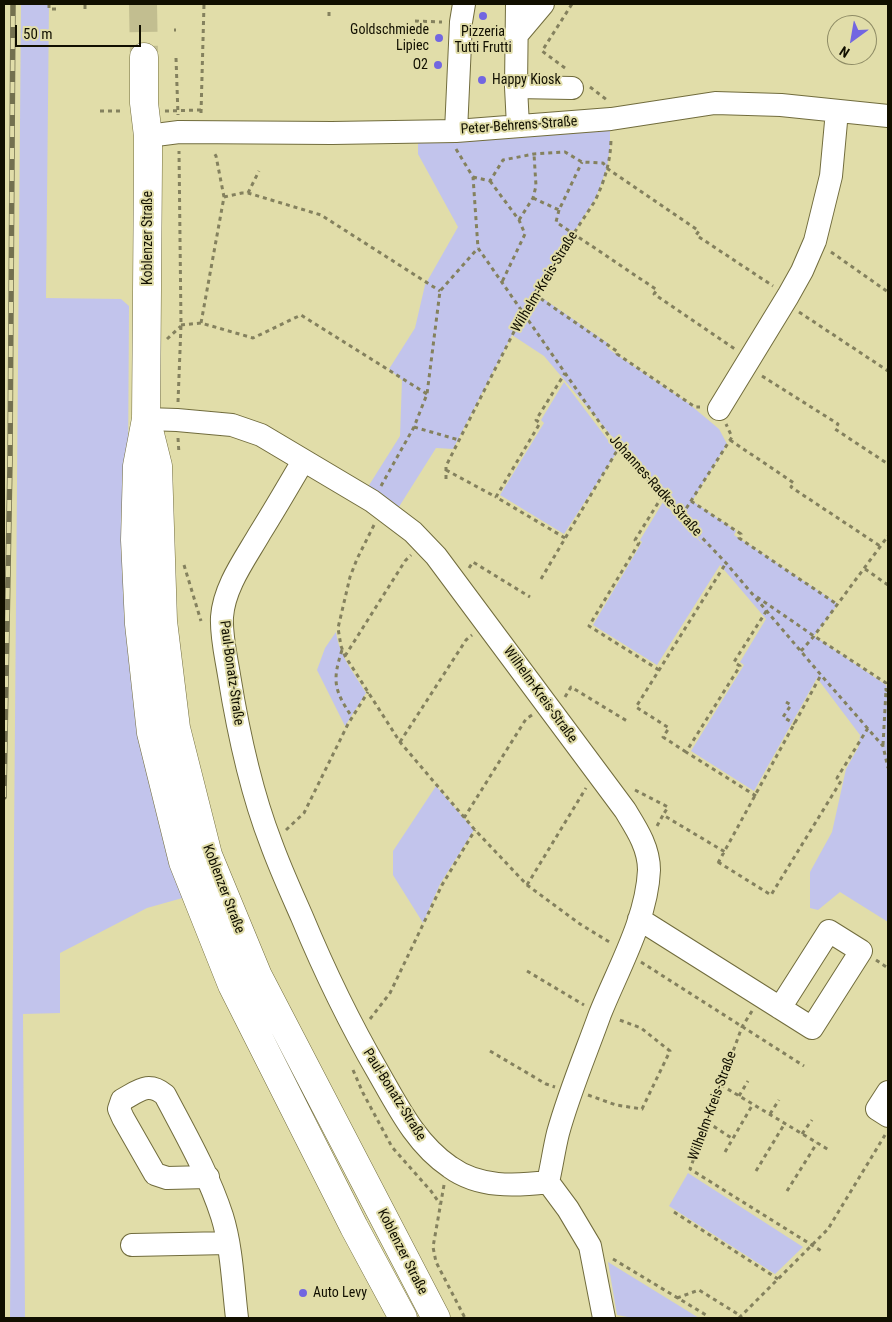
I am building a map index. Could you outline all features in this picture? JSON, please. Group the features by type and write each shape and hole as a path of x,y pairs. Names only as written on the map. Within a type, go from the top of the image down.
{"main road":[{"name":"Koblenzer Straße","path":"144,57 144,103 148,136 146,419 137,466 135,540 139,624 150,734 183,862 232,986 354,1228 402,1318"},
{"name":"Koblenzer Straße","path":"146,419 158,466 163,621 176,728 208,855 258,976 436,1318"}],"street":[{"path":"517,4 516,87 518,126"},
{"path":"516,36 543,4"},
{"path":"456,131 462,13"},
{"path":"516,87 576,81"},
{"name":"Peter-Behrens-Straße","path":"148,136 179,132 201,121 332,133 456,131 620,118 715,103 781,105 888,116"},
{"path":"719,409 802,271 815,241 831,176 837,111"},
{"name":"Wilhelm-Kreis-Straße","path":"146,419 232,425 260,435 378,505 424,542 625,810 639,832 645,846 649,868 639,919 572,1091 558,1133 548,1182"},
{"name":"Paul-Bonatz-Straße","path":"303,461 235,576 224,602 222,617 222,633 236,720 270,842 320,960 354,1032 404,1117 420,1139 435,1156 452,1169 488,1184 522,1185 548,1182"},
{"path":"639,919 780,1008"},
{"path":"888,1092 878,1109 888,1116"},
{"path":"208,1177 222,1218 228,1243 237,1318"},
{"path":"548,1182 568,1209 590,1246 604,1318"},
{"path":"132,1245 228,1243"}],"path":[{"path":"49,4 49,9 60,10"},
{"path":"85,4 85,9"},
{"path":"201,323 224,197 216,156 201,121 204,4"},
{"path":"572,4 542,51 620,118"},
{"path":"329,12 329,20"},
{"path":"415,21 462,13"},
{"path":"176,58 175,97 177,110 201,121"},
{"name":"Wilhelm-Kreis-Straße","path":"446,479 446,466 524,312 602,187 620,118"},
{"path":"456,131 456,151 473,177 478,248 440,291 427,394 414,428 378,505 368,536 350,577 338,628 342,650 400,742 474,830 527,885 580,924 804,1066"},
{"path":"490,181 503,160 534,154 565,152 582,162 603,163 608,169 699,230 696,235 888,371"},
{"path":"519,220 534,198 536,186 534,154"},
{"path":"582,162 559,210 556,222 657,290 654,294 838,424 835,429 888,464"},
{"path":"248,193 259,170"},
{"path":"178,420 181,325 180,176"},
{"path":"473,177 490,181 519,220 525,234 502,282"},
{"path":"224,197 248,193 322,215 440,291"},
{"path":"534,198 559,210"},
{"path":"815,241 888,292"},
{"name":"Johannes-Radke-Straße","path":"478,248 618,449 726,562 821,676 868,728 883,746 888,768"},
{"path":"534,294 618,352 616,354 695,407 719,409 732,437 682,515"},
{"path":"181,325 201,323 253,338 301,315 427,394"},
{"path":"496,497 540,423 536,420 565,372"},
{"path":"414,428 459,440"},
{"path":"730,440 794,483 791,487 880,546"},
{"path":"541,579 618,449"},
{"path":"446,470 565,538"},
{"path":"659,670 588,626 639,543 634,540 663,496"},
{"name":"Johannes-Radke-Straße","path":"691,501 741,534 739,538 838,604"},
{"path":"801,651 888,536"},
{"path":"345,656 405,561"},
{"path":"458,586 473,562 530,597"},
{"path":"726,562 636,707 669,728 662,738 756,796"},
{"path":"864,569 888,585"},
{"path":"754,595 886,683 883,746"},
{"path":"686,752 740,666 734,662 767,610"},
{"path":"400,742 466,640"},
{"path":"342,650 335,684 343,703 352,717"},
{"path":"821,676 718,863 771,895 841,781 837,778 868,728"},
{"path":"554,715 572,687 627,721"},
{"path":"270,842 304,813 352,717 368,692"},
{"path":"786,702 791,705 783,717 795,724"},
{"path":"464,818 526,720"},
{"path":"527,885 578,801"},
{"path":"645,846 663,815 724,852"},
{"path":"354,1032 379,1010 390,993 442,885 474,830"},
{"path":"490,1051 546,1084 616,1105 642,1109 670,1051 642,1028 601,1014 527,971"},
{"name":"Wilhelm-Kreis-Straße","path":"761,996 742,1027 690,1169 812,1245"},
{"path":"739,1096 748,1081"},
{"path":"721,1085 829,1150"},
{"path":"770,1114 779,1100"},
{"path":"725,1152 753,1104"},
{"path":"802,1134 812,1120"},
{"path":"707,1122 734,1139"},
{"path":"756,1171 785,1123"},
{"path":"677,1298 699,1290 740,1317 828,1229 883,1138"},
{"path":"787,1191 817,1143"},
{"path":"871,1158 877,1161"},
{"path":"452,1169 443,1187 433,1247 436,1262 465,1318"},
{"path":"674,1212 778,1279"},
{"path":"812,1245 823,1252"},
{"path":"590,1246 706,1315 706,1318"}],"shaded area":[{"path":"21,4 49,4 46,298 121,299 129,306 128,469 186,897 147,908 60,953 60,1013 23,1014 25,1318 10,1318"},
{"path":"610,123 610,147 607,168 596,197 535,293 609,344 607,348 688,403 719,429 727,444 692,501 736,531 734,535 838,604 814,636 886,685 888,692 888,922 840,892 818,910 810,908 810,872 832,832 846,769 859,746 860,735 817,678 754,791 691,751 744,665 740,662 766,619 720,565 657,665 593,625 642,542 640,540 663,502 707,549 544,356 512,335 453,449 436,448 397,510 366,490 400,436 402,380 389,369 415,328 425,285 458,227 418,154 418,139"},
{"path":"564,382 617,452 564,534 500,495 544,423 541,420"},
{"path":"336,632 340,648 366,693 345,726 317,670 325,648"},
{"path":"436,786 474,830 440,884 423,923 393,875 393,851"},
{"path":"688,1173 803,1247 775,1274 669,1206"},
{"path":"608,1262 699,1318 633,1318 617,1315"}],"tunnel":[{"path":"143,4 144,57"}],"railway":[{"path":"4,797 10,461 13,4"}],"place":[{"name":"Pizzeria Tutti Frutti","path":"483,16"},
{"name":"Goldschmiede Lipiec","path":"439,38"},
{"name":"O2","path":"438,65"},
{"name":"Happy Kiosk","path":"482,80"},
{"name":"Auto Levy","path":"303,1293"}]}
